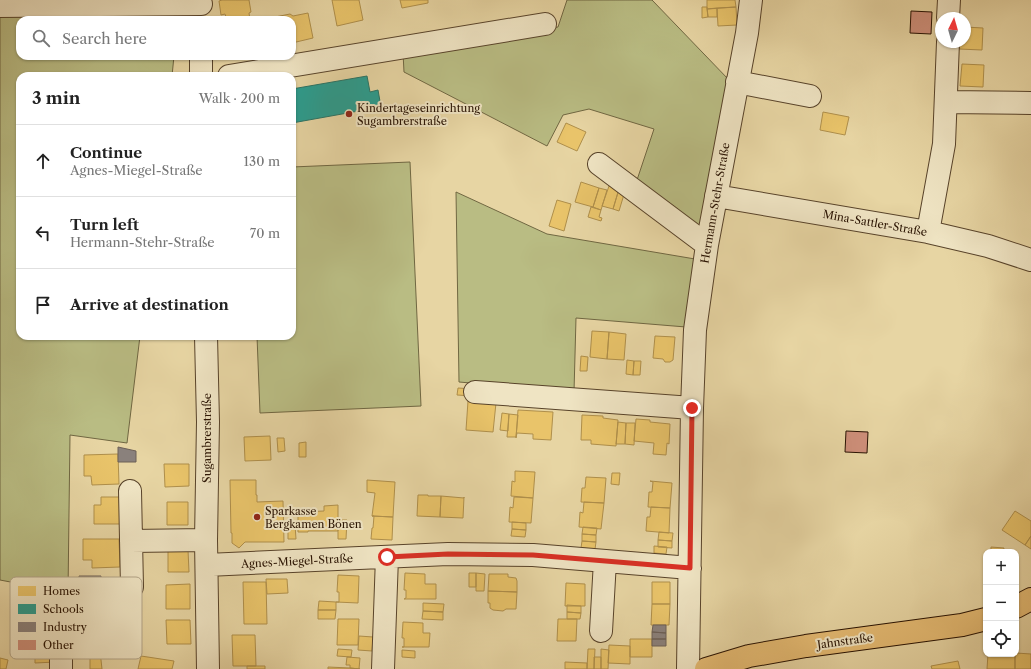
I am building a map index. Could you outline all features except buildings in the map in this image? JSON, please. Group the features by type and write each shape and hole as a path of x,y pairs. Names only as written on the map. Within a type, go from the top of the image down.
{"main road":[{"path":"1019,606 1031,600"},
{"name":"Jahnstraße","path":"706,669 749,656 798,647 962,625 983,620"}],"street":[{"name":"Hermann-Stehr-Straße","path":"688,669 692,408 696,330 707,245 747,33 751,0"},
{"path":"948,12 949,0"},
{"path":"0,6 200,8"},
{"path":"253,72 545,24"},
{"path":"928,232 944,144 948,48"},
{"path":"201,60 201,72"},
{"path":"737,82 810,96"},
{"path":"946,102 1031,103"},
{"path":"599,164 707,245"},
{"name":"Mina-Sattler-Straße","path":"716,196 928,232 988,246 1031,260"},
{"name":"Sugambrerstraße","path":"206,340 208,422 206,540 208,669"},
{"path":"475,392 692,408"},
{"path":"130,491 132,577"},
{"path":"131,541 206,540"},
{"name":"Agnes-Miegel-Straße","path":"206,565 448,554 533,555 690,568"},
{"path":"383,669 387,557"},
{"path":"601,631 605,561"}],"green space":[{"path":"567,0 652,0 729,80 701,230 636,183 654,129 589,109 563,115 547,146 404,72 403,53 558,27"},
{"path":"180,10 179,16 16,16 16,60 174,60 172,72 16,72 16,340 140,340 127,443 70,435 68,577 10,577 10,582 0,580 0,14"},
{"path":"410,162 421,406 260,413 257,340 296,340 296,167"},
{"path":"456,192 547,234 695,259 686,327 576,318 574,392 459,382"}],"place":[{"name":"Kindertageseinrichtung Sugambrerstraße","path":"349,114"},
{"name":"Sparkasse Bergkamen Bönen","path":"257,517"}],"route":[{"path":"387,557 448,554 533,555 690,568 692,408"}]}
